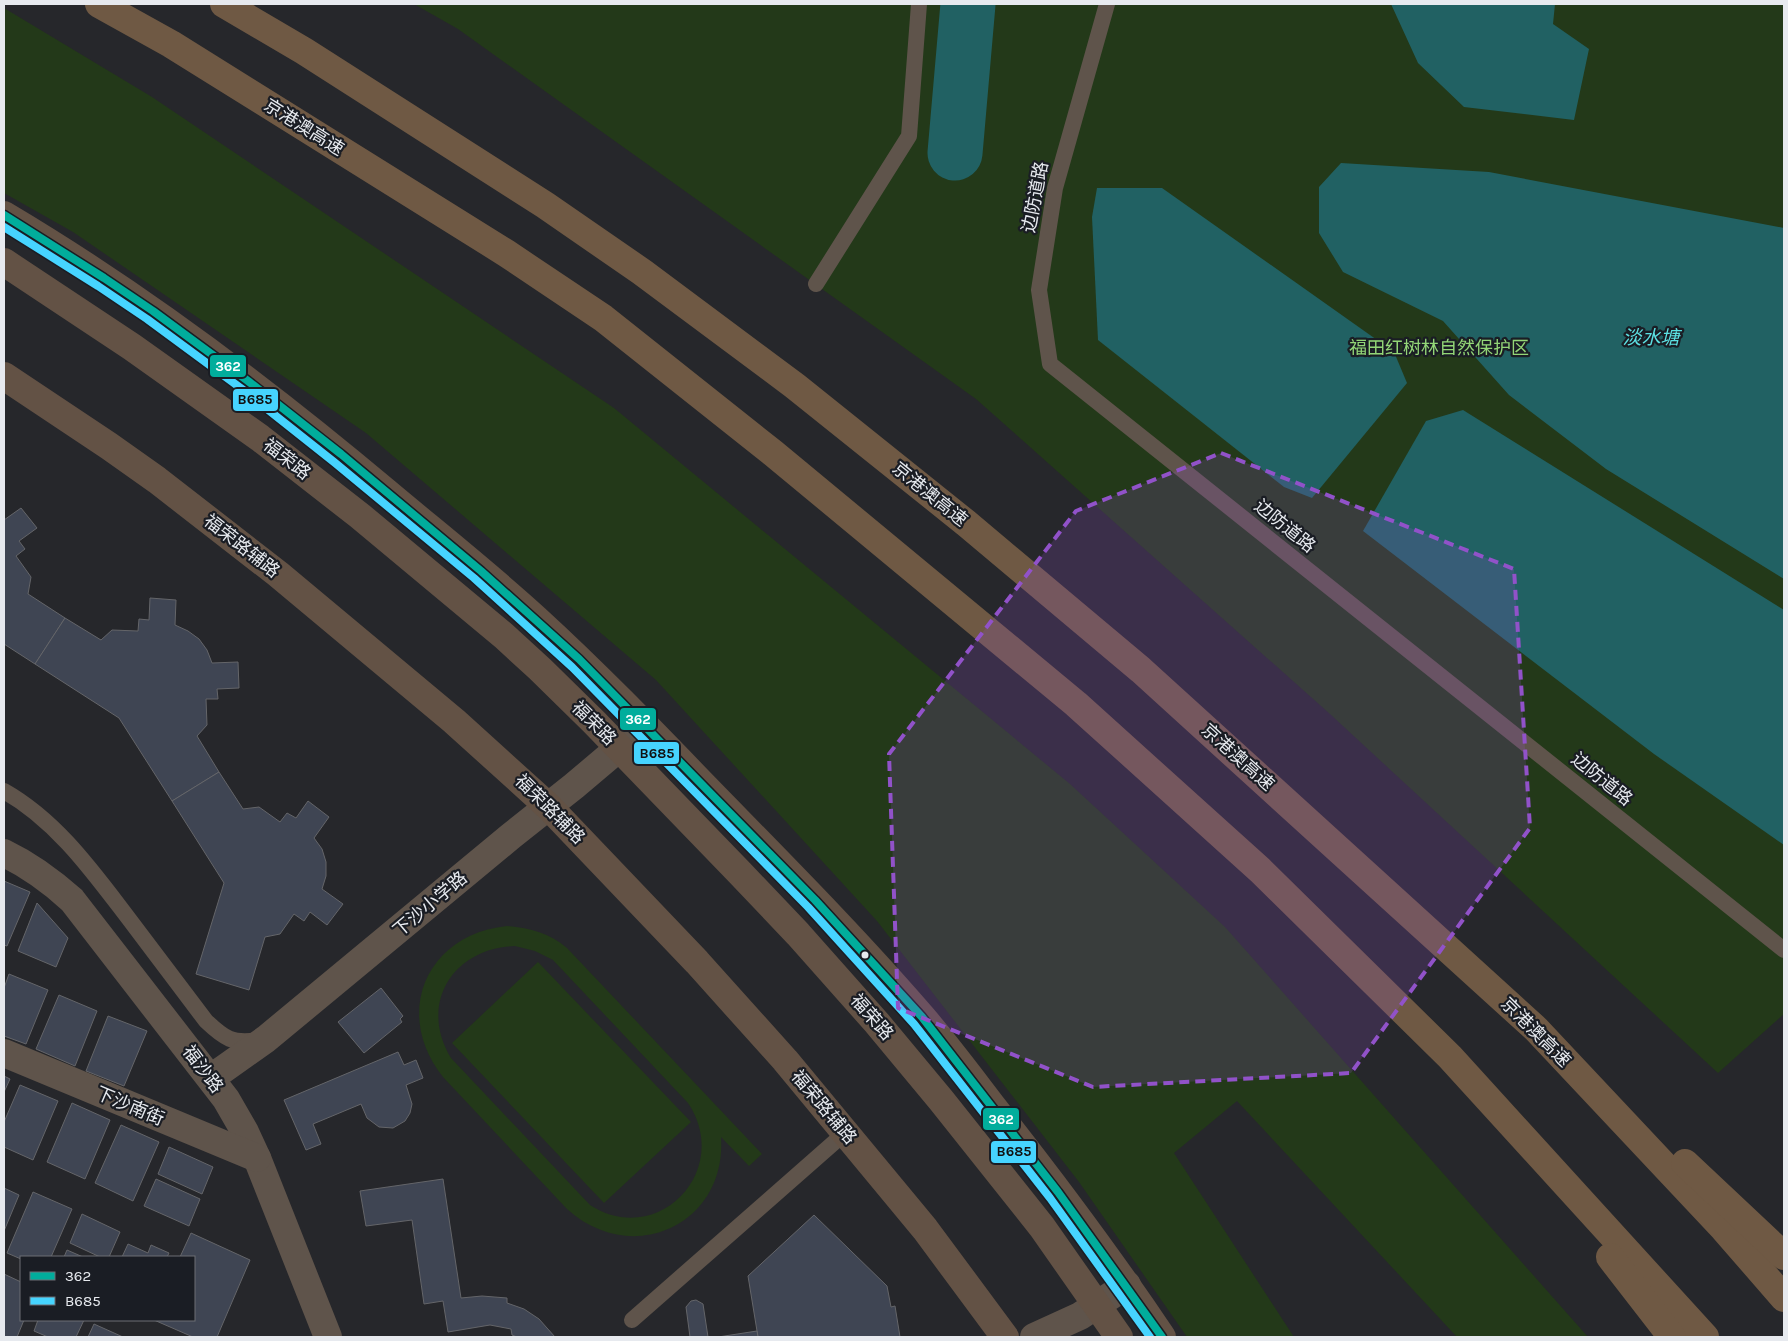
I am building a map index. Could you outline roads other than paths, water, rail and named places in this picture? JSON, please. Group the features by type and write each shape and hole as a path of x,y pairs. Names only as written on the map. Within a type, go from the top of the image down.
{"highway":[{"name":"京港澳高速","path":"99,4 172,44 506,253 603,318 773,453 1076,704 1260,870 1450,1057"},
{"name":"京港澳高速","path":"224,4 304,52 544,205 642,272 795,386 966,523 1141,670 1536,1029 1724,1229 1784,1298"},
{"path":"1536,1029 1660,1140 1784,1256"},
{"path":"1450,1057 1672,1337"},
{"path":"1450,1057 1705,1337"}],"main road":[{"name":"福荣路","path":"4,215 102,276 292,415 534,617 771,853 924,1019 1042,1169 1127,1285 1162,1337"},
{"name":"福荣路","path":"4,262 68,304 260,438 360,516 504,636 540,669 619,748 792,928 877,1023 1042,1227 1098,1304 1119,1337"},
{"name":"福荣路辅路","path":"4,376 149,475 270,568 454,720 549,807 743,1012 846,1132 925,1229 1005,1337"}],"street":[{"name":"下沙小学路","path":"211,1078 266,1039 511,836 549,807 619,748 643,724"},
{"name":"福沙路","path":"4,853 32,868 72,900 211,1078 236,1115 257,1158 328,1337"},
{"name":"下沙南街","path":"4,1053 257,1158"},
{"path":"1034,1337 1060,1326 1127,1285"}],"lane":[{"path":"816,284 909,136 919,4"},
{"name":"边防道路","path":"1107,4 1053,198 1039,290 1050,364 1784,950"},
{"path":"4,791 29,808 65,840 92,870 206,1020 222,1036 241,1042 266,1039"},
{"path":"632,1320 846,1132"}],"water":[{"path":"1391,4 1555,4 1553,24 1589,49 1574,120 1464,107 1418,63"},
{"name":"淡水塘","path":"1341,163 1489,172 1784,228 1784,579 1606,469 1509,395 1443,321 1343,272 1319,233 1319,187"},
{"path":"1097,188 1162,188 1394,352 1407,383 1312,498 1284,487 1098,340 1092,217"},
{"path":"1463,410 1784,610 1784,845 1654,754 1363,531 1426,421"}],"waterway":[{"path":"955,153 968,4"}],"park label":[{"name":"福田红树林自然保护区","path":"1439,348"}]}
